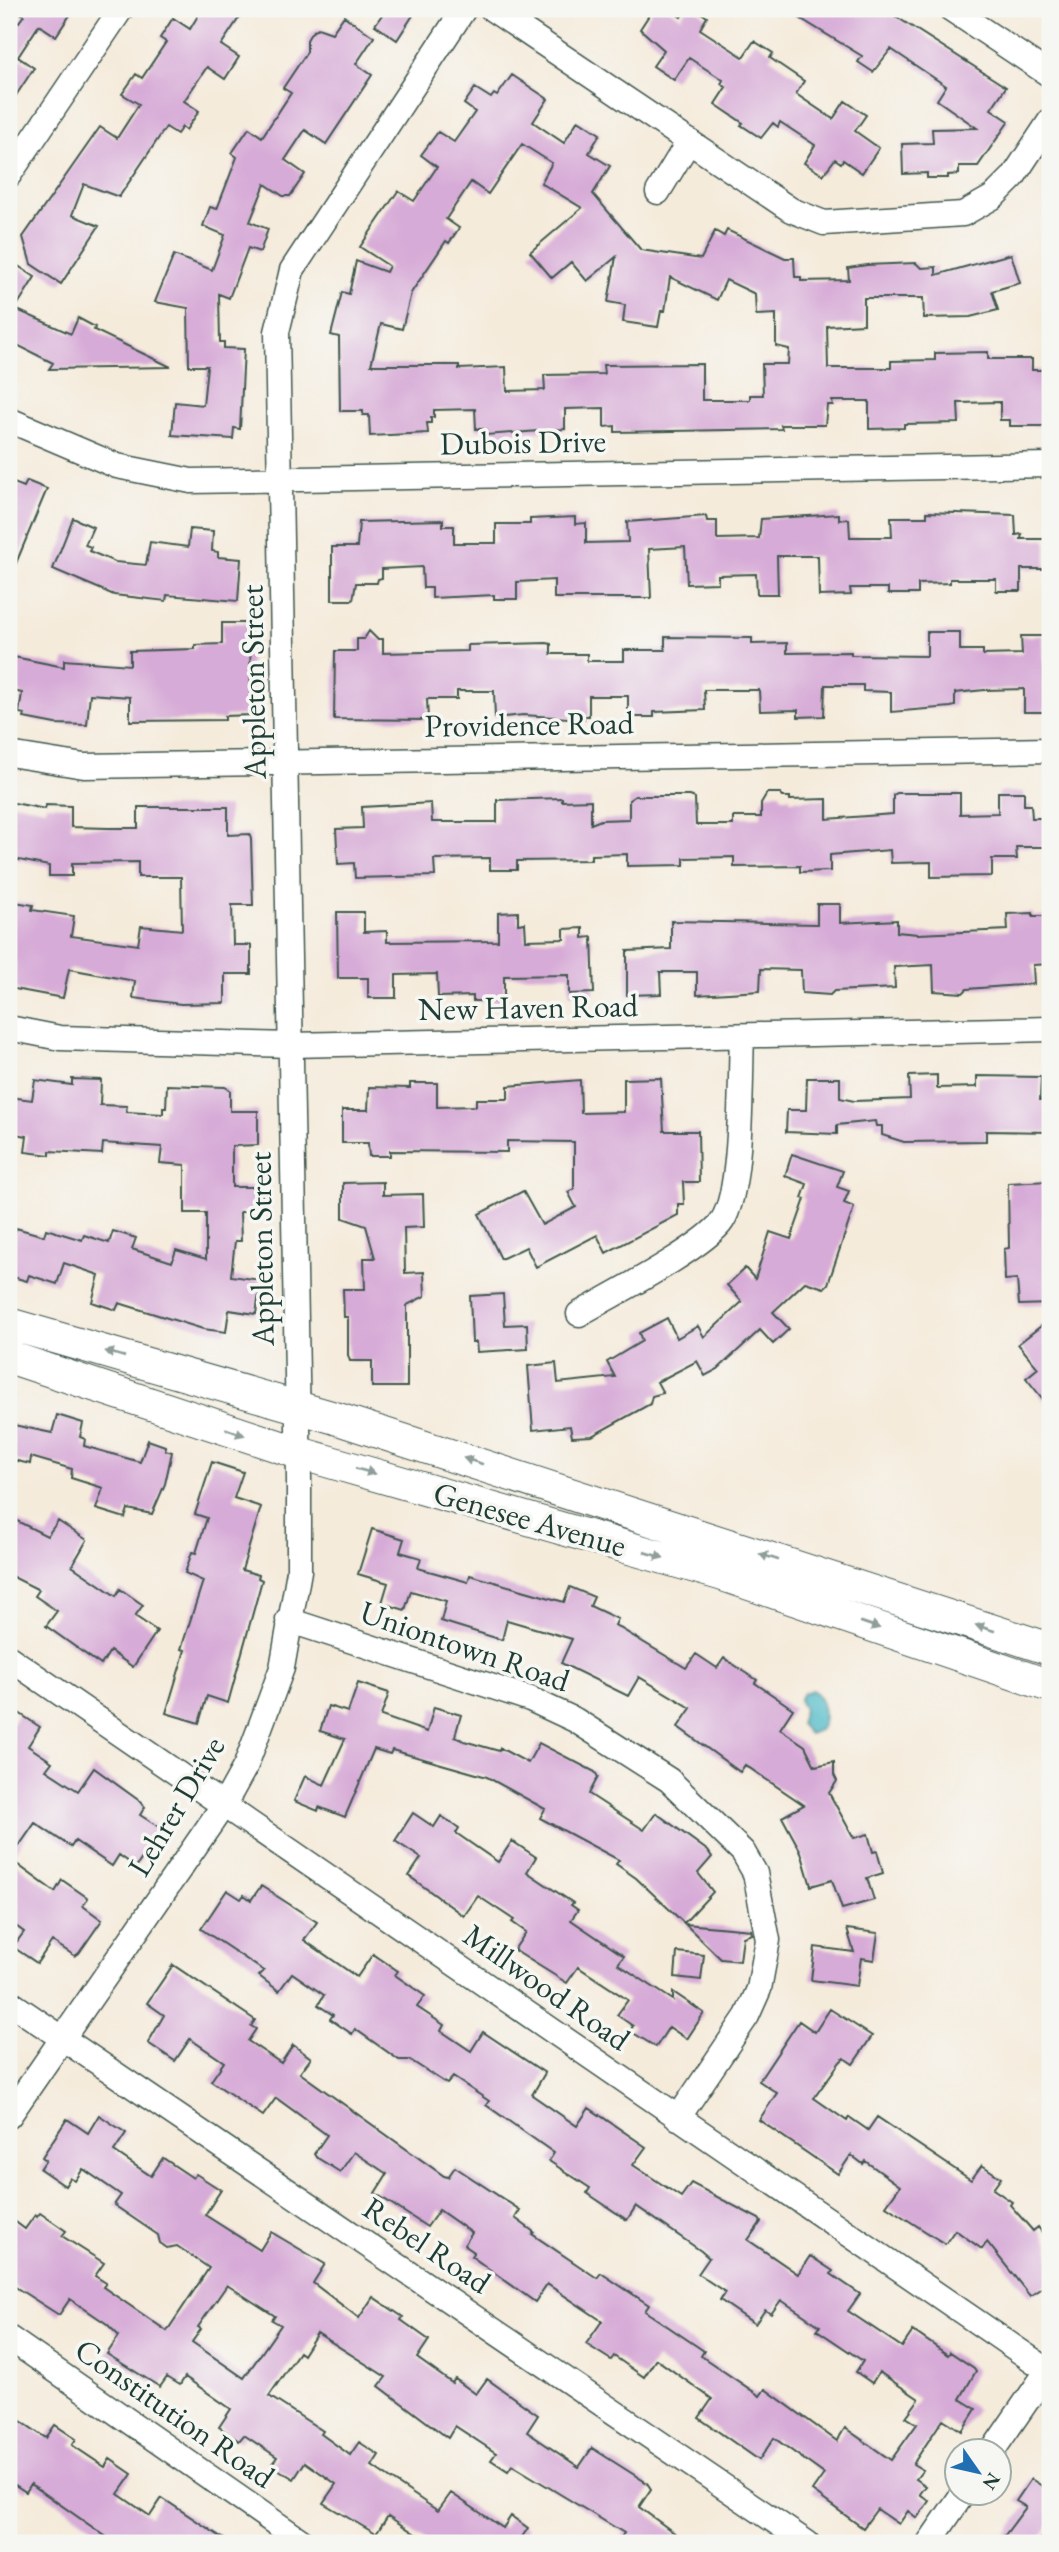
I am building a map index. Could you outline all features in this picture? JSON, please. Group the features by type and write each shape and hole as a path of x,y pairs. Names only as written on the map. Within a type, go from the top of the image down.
{"main road":[{"name":"Genesee Avenue","path":"9,1324 298,1408 551,1486 1050,1649"},
{"name":"Genesee Avenue","path":"9,1357 299,1453 720,1574 1050,1686"}],"street":[{"path":"9,175 121,9"},
{"name":"Appleton Street","path":"298,1408 290,1045 288,760 277,332 292,270 464,9"},
{"path":"492,9 791,210 824,223 963,214 993,197 1013,177 1050,121"},
{"path":"951,9 1050,75"},
{"path":"658,192 689,141"},
{"name":"Dubois Drive","path":"9,419 117,466 191,481 1050,464"},
{"name":"Providence Road","path":"9,754 84,766 288,760 1050,750"},
{"name":"New Haven Road","path":"9,1028 60,1038 290,1045 1050,1029"},
{"path":"579,1314 699,1242 722,1221 734,1185 743,1036"},
{"name":"Lehrer Drive","path":"9,2116 225,1804 246,1765 282,1668 288,1620 299,1571 298,1408"},
{"name":"Uniontown Road","path":"288,1620 530,1699 575,1720 669,1780 743,1852 755,1872 768,1940 759,1989 747,2016 678,2118"},
{"name":"Millwood Road","path":"9,1658 678,2118 1049,2369"},
{"name":"Rebel Road","path":"9,2002 807,2543"},
{"name":"Constitution Road","path":"9,2338 304,2543"},
{"path":"1003,2436 1049,2369"},
{"path":"929,2543 955,2506"}],"water":[{"path":"812,1690 819,1699 824,1714 819,1730 809,1734 800,1724 804,1709 799,1700 803,1693"}],"building":[{"path":"14,9 74,9 56,36 39,25 18,57 34,68 9,106 9,16 19,22 24,15"},
{"path":"202,9 245,9 221,45 239,57 225,79 207,67 184,101 199,111 186,130 182,127 177,134 166,127 119,197 84,184 72,215 99,226 61,284 31,264 23,237 100,127 117,138 139,104 122,94 136,74 142,78 166,42 160,38 173,18 190,29"},
{"path":"386,9 417,9 397,40 375,25"},
{"path":"653,9 669,9 681,17 686,9 696,9 707,17 700,29 743,57 754,41 773,53 770,58 804,81 796,94 833,119 845,101 866,115 855,131 879,148 862,173 843,160 841,163 835,159 823,175 804,163 815,145 780,122 778,127 773,123 761,138 741,125 743,123 715,104 726,87 721,84 723,80 689,58 674,80 653,66 664,50 640,29"},
{"path":"785,9 884,9 1006,87 991,109 1009,121 978,166 959,166 959,174 948,175 948,178 927,178 927,173 903,174 902,144 933,143 932,129 977,128 937,100 946,86 891,49 873,72 858,62 862,56"},
{"path":"344,16 374,37 356,64 372,75 326,144 305,130 285,160 305,174 290,196 283,196 265,184 250,222 268,229 260,252 248,248 229,298 219,294 220,342 224,342 224,348 244,349 240,429 234,428 233,439 172,435 175,402 203,405 207,366 189,366 188,308 155,302 174,255 212,270 225,235 203,226 210,207 217,209 237,157 232,153 249,128 262,137 291,93 283,88 307,52 307,40 311,33 318,28 332,33"},
{"path":"512,75 548,99 533,122 564,143 578,120 600,134 589,153 610,166 593,194 641,250 701,259 715,231 724,236 727,230 785,258 794,258 795,277 801,277 801,281 849,280 848,268 867,265 916,263 921,268 936,267 936,275 1011,254 1020,283 992,291 998,310 970,317 924,318 923,298 864,298 864,324 827,326 828,368 891,368 891,361 935,360 935,353 988,352 988,359 1032,359 1032,370 1050,370 1050,426 1010,426 1010,420 1000,420 1000,402 958,403 959,423 904,424 904,428 869,429 869,401 832,401 833,405 827,405 825,425 781,425 782,429 615,432 615,426 604,427 604,408 565,409 565,429 486,435 486,429 476,429 475,409 434,410 431,423 427,423 428,433 370,436 369,415 363,415 363,411 340,411 339,337 331,335 342,292 349,294 356,261 386,272 389,266 360,247 398,191 414,201 437,167 421,155 438,132 454,142 475,112 464,104 475,88 491,98 494,94 497,96","holes":["522,144 552,163 541,183 582,208 530,252 552,278 571,262 587,281 616,257 608,302 625,305 623,322 658,327 661,311 665,311 670,277 717,300 726,280 755,294 756,315 776,314 776,346 789,349 788,364 762,364 763,395 750,395 750,400 702,400 702,364 603,365 604,374 544,375 545,390 507,391 506,367 459,369 459,365 371,365 381,324 402,329 411,293 446,241 449,243 459,228 446,219 471,182 488,194"]},
{"path":"9,260 35,277 15,309 71,334 78,318 95,327 94,330 171,367 49,369 53,363 9,341"},
{"path":"27,481 47,489 9,580 9,497 14,483 24,487"},
{"path":"927,512 1015,515 1016,535 1022,534 1021,539 1046,539 1046,569 1021,569 1021,591 996,591 996,579 950,579 950,583 918,584 918,594 888,594 888,588 850,588 851,595 819,596 818,556 777,556 778,594 757,594 756,574 718,575 718,583 687,584 685,547 649,549 651,598 554,598 554,580 517,582 517,599 494,599 494,595 432,598 432,588 423,588 422,567 382,569 382,578 378,579 377,583 356,583 353,600 332,600 332,547 357,547 359,522 443,520 443,526 454,526 454,543 496,543 496,524 530,524 530,519 575,517 575,524 586,523 586,543 628,542 627,522 706,516 707,521 717,521 717,539 759,538 761,519 839,514 839,520 849,519 850,537 892,537 891,517 927,517"},
{"path":"73,518 93,527 85,545 91,547 89,551 115,562 146,565 150,542 188,547 190,529 213,531 212,551 218,552 218,557 241,559 238,601 167,595 166,601 114,595 53,569"},
{"path":"222,623 250,623 251,715 225,716 225,720 130,721 130,697 90,694 87,725 55,724 24,718 25,714 19,713 22,693 9,690 9,656 64,667 64,660 130,665 130,651 195,649 195,645 222,644"},
{"path":"369,631 377,639 383,639 383,653 468,651 468,645 547,643 551,644 551,654 587,654 587,661 624,661 624,650 665,650 665,637 752,638 752,644 787,643 787,653 851,652 851,655 927,656 927,632 960,632 960,650 983,650 983,655 1022,654 1021,636 1043,636 1045,677 1050,677 1050,708 1045,708 1045,712 1024,712 1024,689 955,693 955,706 891,712 891,692 863,691 863,685 825,685 824,716 798,717 798,710 760,711 759,690 704,690 705,710 654,712 654,717 628,717 628,696 589,696 589,716 584,716 584,719 523,715 495,718 494,691 457,691 457,699 427,699 428,720 334,719 335,651 357,651 357,639 364,639"},
{"path":"998,792 1024,792 1024,805 1031,805 1032,818 1050,818 1050,847 1016,847 1017,859 992,859 992,876 931,877 931,862 891,863 890,850 830,855 830,871 800,872 800,866 734,867 734,857 684,858 684,865 627,866 627,854 591,855 591,860 517,861 517,870 490,870 490,858 434,859 435,876 355,878 354,863 338,864 336,829 363,828 362,807 431,803 432,822 497,822 497,800 591,800 591,824 601,820 629,819 629,800 635,796 690,796 695,798 696,825 733,825 733,817 761,817 761,803 767,793 780,793 782,797 790,797 790,800 827,799 827,819 893,814 893,795 897,793 960,793 960,814 998,813"},
{"path":"9,802 45,809 46,805 71,806 71,827 108,828 138,828 138,807 228,807 228,835 250,834 251,839 253,905 232,905 233,945 251,945 251,974 225,974 225,1003 181,1004 133,998 135,981 69,969 63,998 9,988 9,901 33,905 32,910 74,916 71,936 138,945 141,926 182,930 181,877 138,877 138,862 72,863 72,876 49,876 49,866 9,858"},
{"path":"817,904 840,904 840,923 897,920 897,932 918,934 1008,930 1007,914 1033,913 1033,916 1050,916 1050,964 1033,965 1034,984 967,989 963,993 934,991 933,965 894,967 895,988 834,991 830,995 802,993 801,970 761,969 760,991 697,995 697,972 660,972 661,994 627,995 627,951 671,949 671,921 817,924"},
{"path":"337,912 364,912 364,932 387,931 387,942 498,941 498,913 518,912 518,924 525,923 526,940 564,939 564,929 583,928 583,938 592,937 594,993 569,994 569,975 504,976 504,1001 473,1001 473,996 438,997 437,974 396,975 396,998 368,998 368,978 338,978"},
{"path":"937,1075 937,1088 977,1087 977,1076 1041,1077 1040,1100 1050,1100 1050,1132 986,1131 986,1141 904,1142 882,1135 882,1126 876,1126 875,1121 837,1125 837,1134 786,1132 787,1110 806,1110 807,1078 840,1078 840,1098 854,1101 910,1099 909,1076"},
{"path":"661,1078 664,1131 698,1131 699,1182 683,1182 684,1204 678,1204 678,1215 606,1253 597,1235 536,1267 526,1247 501,1259 479,1214 523,1191 542,1225 576,1207 568,1192 574,1189 574,1142 507,1141 507,1152 390,1151 390,1156 369,1156 368,1143 342,1143 342,1110 368,1110 369,1087 410,1088 410,1083 437,1083 437,1107 476,1106 476,1099 508,1099 508,1086 580,1080 581,1113 624,1112 624,1079"},
{"path":"72,1079 101,1080 100,1105 127,1106 126,1112 163,1114 163,1108 166,1108 167,1085 225,1087 230,1090 230,1111 258,1111 258,1145 232,1146 232,1187 262,1187 262,1212 240,1212 241,1241 235,1241 231,1276 261,1280 256,1314 229,1310 226,1332 203,1329 119,1303 116,1310 92,1302 99,1275 64,1263 57,1284 29,1275 27,1281 9,1276 9,1254 16,1228 44,1236 46,1229 82,1240 84,1235 109,1243 113,1231 136,1238 132,1249 172,1262 176,1250 206,1259 206,1213 185,1213 185,1165 160,1163 162,1147 103,1143 102,1154 50,1151 50,1155 25,1152 27,1136 9,1133 9,1097 32,1100 35,1080 72,1085"},
{"path":"792,1154 843,1171 837,1187 849,1191 844,1203 854,1207 828,1284 824,1288 805,1282 773,1312 789,1329 773,1344 760,1330 718,1369 705,1376 697,1361 657,1382 663,1393 652,1396 650,1404 592,1436 572,1437 570,1426 533,1430 528,1366 556,1363 558,1383 615,1377 607,1362 642,1341 639,1333 667,1318 677,1338 698,1326 704,1337 742,1302 727,1285 745,1268 755,1279 770,1232 791,1239 805,1199 802,1198 807,1184 785,1176"},
{"path":"1050,1181 1050,1304 1019,1305 1017,1279 1005,1280 1004,1249 1009,1248 1008,1183"},
{"path":"383,1182 383,1195 423,1194 424,1227 404,1228 405,1273 424,1272 425,1296 407,1305 407,1387 372,1387 372,1361 350,1361 348,1355 348,1317 344,1317 343,1289 365,1289 364,1258 375,1258 366,1226 343,1218 343,1183"},
{"path":"503,1294 505,1325 527,1324 528,1349 477,1352 476,1342 472,1342 470,1296"},
{"path":"1050,1319 1050,1408 1026,1378 1038,1368 1018,1344"},
{"path":"57,1415 83,1423 80,1437 85,1439 84,1446 140,1462 148,1440 165,1446 165,1450 172,1452 165,1484 152,1514 128,1509 125,1518 96,1509 103,1488 71,1478 72,1469 31,1457 30,1464 9,1459 9,1424 52,1433"},
{"path":"212,1462 243,1472 234,1498 261,1507 242,1570 259,1575 258,1578 262,1580 228,1703 207,1696 199,1723 166,1713 185,1650 181,1649 203,1581 185,1573 192,1552 196,1553 207,1518 195,1514"},
{"path":"9,1517 47,1536 58,1521 87,1540 72,1566 116,1596 120,1589 143,1605 135,1616 157,1631 133,1667 110,1651 101,1665 46,1626 57,1611 35,1596 39,1590 9,1575"},
{"path":"372,1529 404,1539 400,1552 421,1558 418,1568 468,1582 470,1575 564,1602 570,1587 594,1597 590,1606 618,1619 615,1625 686,1668 696,1654 717,1668 724,1658 757,1680 755,1683 793,1709 780,1729 805,1746 815,1766 834,1762 837,1781 829,1793 854,1838 868,1834 873,1852 877,1851 883,1873 867,1878 874,1900 842,1909 832,1880 811,1886 801,1852 782,1817 804,1805 745,1765 740,1772 678,1727 691,1708 639,1677 628,1696 561,1663 572,1639 507,1620 502,1640 441,1621 446,1601 411,1591 405,1610 382,1603 388,1583 358,1574"},
{"path":"358,1683 389,1693 381,1716 427,1732 434,1707 461,1715 455,1736 464,1741 499,1751 500,1748 528,1763 539,1743 595,1772 598,1777 589,1794 644,1830 656,1813 708,1851 712,1857 698,1873 713,1892 684,1923 636,1878 616,1864 619,1860 540,1818 545,1809 487,1777 392,1750 390,1754 374,1749 345,1817 319,1807 318,1811 294,1801 305,1776 324,1785 345,1739 320,1731 328,1706 348,1712"},
{"path":"19,1713 40,1727 28,1746 52,1762 46,1770 78,1791 94,1768 141,1802 145,1807 140,1815 162,1829 136,1867 119,1855 112,1866 75,1841 71,1847 35,1823 10,1859 55,1892 62,1880 88,1898 83,1906 102,1920 75,1956 52,1941 37,1963 13,1947 24,1932 9,1921 9,1728"},
{"path":"413,1813 434,1827 441,1816 459,1828 456,1833 498,1862 512,1841 536,1857 527,1872 573,1903 571,1905 578,1910 571,1920 624,1956 618,1964 673,2000 673,1992 704,2013 687,2039 669,2027 656,2047 630,2031 633,2026 617,2015 628,2000 578,1967 567,1983 514,1950 526,1932 512,1922 514,1920 478,1896 464,1916 409,1876 421,1858 395,1841"},
{"path":"261,1886 317,1922 304,1940 357,1977 373,1954 398,1971 395,1975 425,1996 417,2007 444,2025 441,2031 471,2051 483,2032 545,2073 532,2095 577,2126 589,2108 646,2147 633,2165 681,2197 691,2183 759,2219 761,2222 748,2240 798,2274 810,2256 833,2271 831,2274 860,2294 848,2311 902,2347 913,2331 948,2355 950,2352 974,2368 976,2371 960,2399 976,2409 962,2431 943,2419 913,2464 923,2470 916,2479 926,2486 920,2494 929,2501 917,2518 908,2511 899,2524 877,2509 863,2528 812,2491 824,2474 774,2438 759,2460 699,2418 712,2399 656,2359 644,2377 614,2356 611,2360 586,2344 602,2321 547,2284 535,2302 471,2256 474,2252 464,2245 472,2233 439,2210 427,2227 375,2193 387,2174 354,2152 340,2172 316,2157 314,2154 327,2135 276,2098 263,2116 211,2081 224,2062 190,2039 175,2061 148,2043 164,2015 147,2003 173,1965 255,2020 251,2026 256,2029 248,2041 281,2063 293,2045 311,2058 300,2073 444,2176 448,2177 455,2167 520,2210 515,2218 534,2232 532,2234 597,2278 601,2273 649,2305 645,2311 704,2351 701,2356 760,2396 765,2389 837,2441 845,2428 891,2460 917,2424 906,2417 919,2399 879,2372 872,2383 856,2372 863,2361 817,2330 820,2326 781,2300 771,2314 765,2310 755,2324 720,2300 725,2292 698,2274 709,2258 701,2251 636,2206 627,2220 587,2193 590,2188 549,2161 554,2153 486,2105 489,2101 453,2077 447,2084 410,2060 399,2060 355,2029 352,2034 330,2019 333,2015 318,2005 324,1995 292,1973 279,1991 259,1976 264,1971 201,1929 227,1890 241,1899 244,1895 251,1900"},
{"path":"685,1924 751,1930 752,1934 743,1937 740,1961 721,1959"},
{"path":"847,1929 878,1933 874,1960 861,1958 857,1986 811,1980 815,1947 854,1952"},
{"path":"677,1952 704,1955 701,1980 675,1977"},
{"path":"830,2009 872,2036 853,2064 844,2058 840,2062 814,2098 847,2121 849,2117 868,2130 877,2117 971,2180 982,2165 1001,2178 993,2189 1012,2202 1010,2205 1033,2231 1038,2227 1050,2243 1050,2282 1030,2296 987,2242 982,2249 955,2230 945,2244 886,2206 900,2186 865,2161 863,2164 851,2155 838,2174 759,2120 777,2093 759,2081 799,2021 815,2032"},
{"path":"99,2115 126,2133 114,2151 151,2176 163,2158 193,2178 196,2174 221,2190 205,2215 260,2250 271,2232 325,2264 313,2283 359,2318 373,2297 403,2317 401,2320 429,2340 417,2358 452,2383 455,2379 476,2394 487,2379 538,2415 527,2432 579,2467 592,2448 647,2483 651,2489 639,2507 688,2543 617,2543 624,2533 512,2465 508,2471 491,2460 496,2453 455,2426 448,2438 379,2386 386,2377 317,2333 303,2355 299,2352 269,2396 323,2431 321,2434 350,2455 359,2442 379,2455 372,2466 438,2511 451,2493 503,2528 511,2516 528,2528 520,2540 525,2543 429,2543 388,2516 376,2534 323,2503 336,2484 305,2462 294,2479 271,2465 277,2457 244,2435 239,2441 219,2427 231,2409 185,2377 180,2385 167,2377 160,2387 107,2354 119,2336 107,2324 70,2299 59,2315 9,2283 9,2217 25,2229 35,2215 37,2217 40,2213 66,2231 62,2236 104,2263 95,2276 106,2283 103,2287 167,2331 209,2268 177,2246 167,2248 160,2243 158,2235 114,2205 121,2195 83,2169 75,2181 70,2178 65,2186 40,2169 46,2160 42,2157 67,2119 88,2133","holes":["227,2285 275,2316 272,2320 281,2325 244,2378 192,2342 201,2329 198,2327"]},
{"path":"9,2418 17,2423 19,2420 46,2438 55,2425 76,2439 72,2445 105,2467 110,2459 132,2474 118,2494 150,2516 162,2498 230,2543 115,2543 31,2484 26,2492 9,2481"},
{"path":"1031,2479 1050,2491 1050,2524 1037,2543 999,2543 1026,2507 1016,2501"}]}
